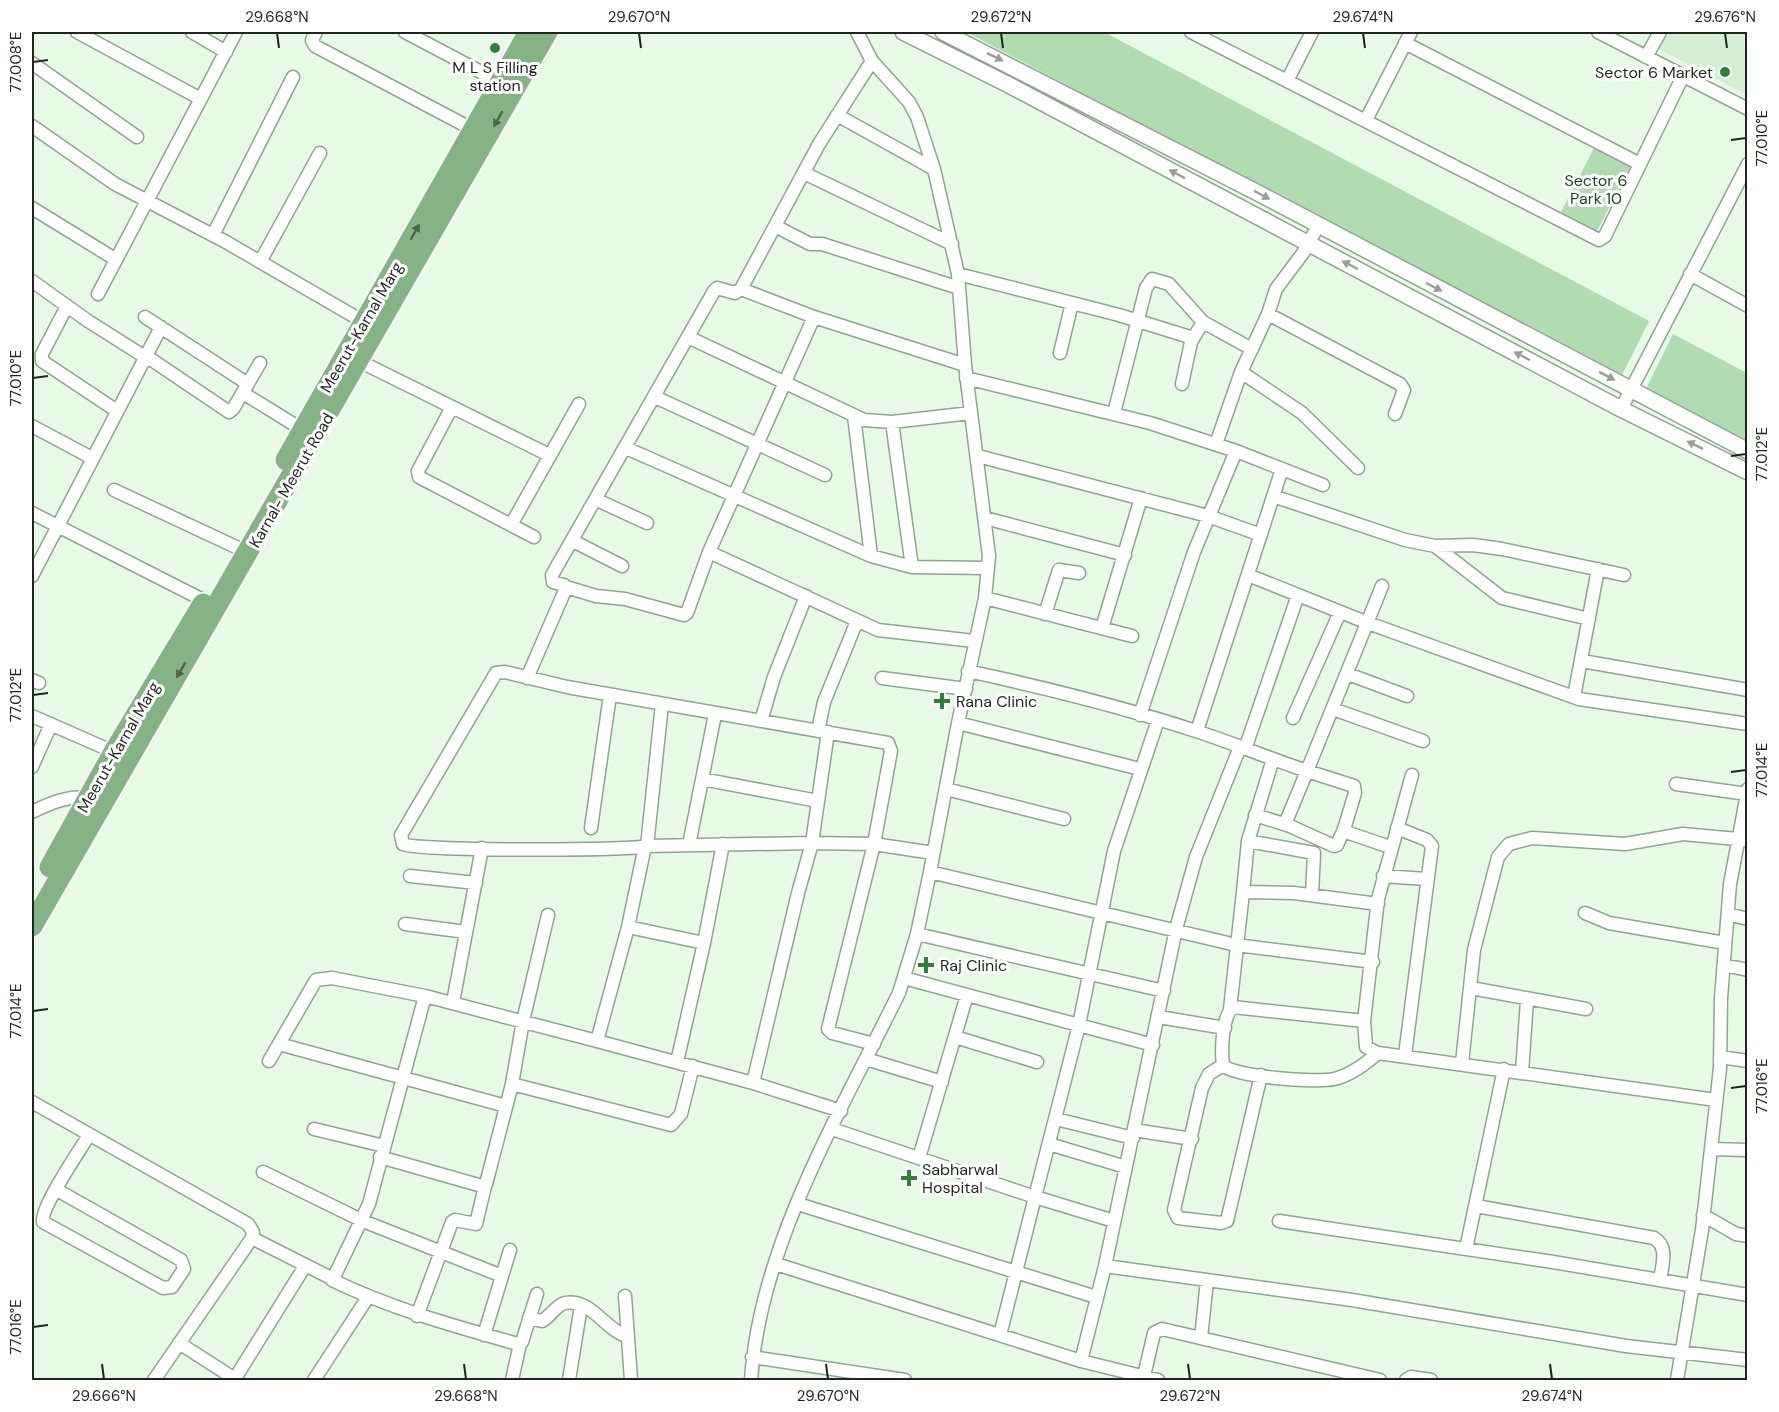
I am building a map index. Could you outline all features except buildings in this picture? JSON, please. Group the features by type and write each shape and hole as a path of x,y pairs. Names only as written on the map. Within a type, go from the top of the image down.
{"highway":[{"name":"Meerut-Karnal Marg","path":"32,902 94,802 114,752 205,601 529,32"},
{"name":"Karnal- Meerut Road","path":"32,926 94,802 359,361 547,32"}],"street":[{"path":"76,32 201,99"},
{"path":"192,32 226,52"},
{"path":"98,294 236,32"},
{"path":"316,32 312,40 315,46 472,129"},
{"path":"405,32 500,82"},
{"path":"751,1380 753,1345 776,1264 798,1204 904,978 917,934 974,641 985,598 988,567 978,456 965,372 958,274 934,169 917,117 909,102 873,61 857,32"},
{"path":"903,32 1621,409 1748,472"},
{"path":"943,32 1631,388 1748,451"},
{"path":"1191,32 1288,79 1599,240 1605,236 1683,76"},
{"path":"1288,79 1312,32"},
{"path":"1598,32 1748,109"},
{"path":"1646,57 1660,32"},
{"path":"1366,120 1408,37 1640,164"},
{"path":"814,317 709,552 687,613 684,615 625,599 596,596 551,580 715,288 735,293 741,289 837,115 873,61"},
{"path":"32,63 137,137"},
{"path":"213,235 293,77"},
{"path":"837,115 934,169"},
{"path":"32,126 92,170 213,235 364,322"},
{"path":"260,262 320,153"},
{"path":"1621,409 1748,164"},
{"path":"804,173 952,244"},
{"path":"32,208 115,259"},
{"path":"775,226 810,244 822,244 959,288"},
{"path":"1216,444 1241,372 1280,283 1318,226"},
{"path":"958,274 1072,303 1193,338"},
{"path":"1690,274 1748,306"},
{"path":"1114,413 1149,282 1157,279 1169,284 1203,322 1252,350"},
{"path":"33,287 67,306 145,358 152,360 229,412 260,363"},
{"path":"741,289 965,372 1216,444 1323,485"},
{"path":"1060,353 1072,303"},
{"path":"67,306 42,354 42,362 117,411"},
{"path":"1268,314 1400,384 1404,390 1395,414"},
{"path":"145,316 303,430"},
{"path":"1182,384 1193,338 1203,322"},
{"path":"32,576 161,327"},
{"path":"688,337 854,416 892,422 971,413"},
{"path":"359,361 549,456"},
{"path":"1241,372 1302,413 1358,468"},
{"path":"655,398 825,475"},
{"path":"512,525 579,404"},
{"path":"452,407 418,471 419,477 534,537"},
{"path":"854,416 871,556"},
{"path":"892,422 912,567"},
{"path":"32,426 92,458"},
{"path":"626,448 871,556 912,567 988,567"},
{"path":"1140,714 1208,516 1236,451"},
{"path":"978,456 1208,516 1261,535"},
{"path":"1197,731 1282,469"},
{"path":"114,490 236,547"},
{"path":"1273,496 1372,531 1435,546 1485,546 1624,575"},
{"path":"1102,628 1141,498"},
{"path":"597,500 647,523"},
{"path":"32,513 205,601"},
{"path":"985,518 1125,555"},
{"path":"573,541 622,566"},
{"path":"1435,546 1502,598 1589,619"},
{"path":"709,552 857,621 892,633 974,641"},
{"path":"1574,697 1598,569"},
{"path":"1045,614 1059,570 1079,573"},
{"path":"1248,575 1368,623 1574,697 1652,712 1748,724"},
{"path":"1285,824 1382,586"},
{"path":"527,678 566,587"},
{"path":"1081,1361 1134,1134 1176,930 1196,857 1242,748 1298,595"},
{"path":"760,721 774,677 806,596"},
{"path":"985,598 1132,636"},
{"path":"1293,718 1340,612"},
{"path":"753,1083 798,892 812,843 818,801 824,702 857,621"},
{"path":"1582,660 1748,690"},
{"path":"968,671 1140,714 1197,731 1354,786 1355,793 1344,829 1337,845 1334,846 1285,824 1255,815"},
{"path":"874,1044 832,1033 828,1029 874,844 891,746 883,741 610,695 505,672 492,676 401,835 403,844 412,847 812,843 874,844 933,853"},
{"path":"1348,674 1407,696"},
{"path":"882,678 966,689"},
{"path":"591,828 610,695"},
{"path":"597,1041 628,927 646,846 662,704"},
{"path":"1333,709 1423,741"},
{"path":"689,845 715,714"},
{"path":"32,716 114,752"},
{"path":"1000,1335 1079,1025 1114,851 1158,720"},
{"path":"958,723 1140,769"},
{"path":"32,767 51,724"},
{"path":"1223,1065 1225,1028 1230,1009 1248,841 1273,759"},
{"path":"1412,775 1390,847 1378,904 1373,962 1364,1022 1366,1047 1378,1053 1716,1100"},
{"path":"702,779 818,801"},
{"path":"1676,784 1747,791 1742,840 1725,943 1720,1057 1711,1149 1694,1285 1677,1380"},
{"path":"946,789 1064,819"},
{"path":"33,809 69,799 94,802"},
{"path":"1397,828 1430,843 1432,850 1426,879 1405,1055"},
{"path":"1344,829 1349,833 1390,847"},
{"path":"1462,1063 1474,950 1498,857 1509,844 1532,838 1625,844 1683,834 1742,840"},
{"path":"1248,841 1314,853 1312,895"},
{"path":"677,1062 704,943 723,844"},
{"path":"453,1002 483,848"},
{"path":"930,872 1236,945 1373,962"},
{"path":"411,876 476,883"},
{"path":"1383,876 1426,879"},
{"path":"1243,892 1312,895 1378,904"},
{"path":"1585,913 1609,923 1725,943"},
{"path":"1728,914 1748,919"},
{"path":"417,1316 453,1221 476,1224 512,1084 548,915"},
{"path":"405,924 466,932"},
{"path":"628,927 704,943"},
{"path":"917,934 1164,991"},
{"path":"1724,965 1748,970"},
{"path":"269,1061 316,980 332,978 453,1002 753,1083 841,1112"},
{"path":"904,978 1153,1045"},
{"path":"1471,988 1586,1010"},
{"path":"919,1158 967,995"},
{"path":"332,1280 363,1221 425,996"},
{"path":"1522,1072 1527,1000"},
{"path":"1230,1009 1238,1006 1364,1022"},
{"path":"1159,1017 1225,1028"},
{"path":"955,1037 1037,1062"},
{"path":"279,1044 506,1106"},
{"path":"1223,1065 1231,1070 1261,1075 1307,1080 1335,1079 1356,1070 1378,1053"},
{"path":"1720,1057 1748,1061"},
{"path":"866,1059 942,1082"},
{"path":"1223,1065 1207,1077 1174,1214 1178,1218 1224,1223 1229,1217 1261,1075"},
{"path":"512,1084 672,1125 681,1114 693,1066"},
{"path":"1466,1249 1504,1070"},
{"path":"32,1102 248,1224 253,1232 252,1238 154,1380"},
{"path":"1056,1119 1134,1134 1192,1139"},
{"path":"314,1129 484,1186"},
{"path":"832,1129 1114,1221"},
{"path":"57,1190 181,1260 184,1269 172,1287 163,1288 43,1222 43,1214 89,1135"},
{"path":"1049,1144 1126,1167"},
{"path":"1711,1149 1748,1150"},
{"path":"263,1172 363,1221 502,1275"},
{"path":"798,1204 1096,1297"},
{"path":"1476,1206 1654,1238 1660,1241 1664,1252 1660,1280"},
{"path":"1703,1215 1736,1234 1748,1236"},
{"path":"1279,1221 1748,1295"},
{"path":"252,1238 368,1297 417,1316 520,1344"},
{"path":"484,1335 510,1250"},
{"path":"776,1264 1081,1361 1143,1379 1158,1380"},
{"path":"179,1343 235,1380 305,1266"},
{"path":"1104,1266 1352,1300 1626,1346 1748,1360"},
{"path":"1201,1338 1206,1280"},
{"path":"512,1380 520,1344 537,1294"},
{"path":"625,1296 630,1380"},
{"path":"314,1380 368,1297"},
{"path":"529,1318 542,1320 563,1303 581,1306 603,1318 620,1334 627,1336"},
{"path":"569,1380 581,1306"},
{"path":"1143,1379 1157,1330 1167,1329 1380,1380"},
{"path":"752,1357 905,1380"},
{"path":"1406,1380 1411,1377 1431,1380"}],"shaded area":[{"name":"Sector 6 Market","path":"1667,32 1747,32 1747,95 1659,49"}],"green space":[{"path":"966,32 1104,32 1649,321 1621,377"},
{"name":"Sector 6 Park 10","path":"1594,148 1630,167 1597,231 1561,212"},
{"path":"1673,334 1747,373 1747,442 1646,389"}],"place":[{"name":"M L S Filling station","path":"495,48"},
{"name":"Sector 6 Market","path":"1725,72"},
{"name":"Rana Clinic","path":"942,701"},
{"name":"Raj Clinic","path":"926,965"},
{"name":"Sabharwal Hospital","path":"909,1178"}]}
